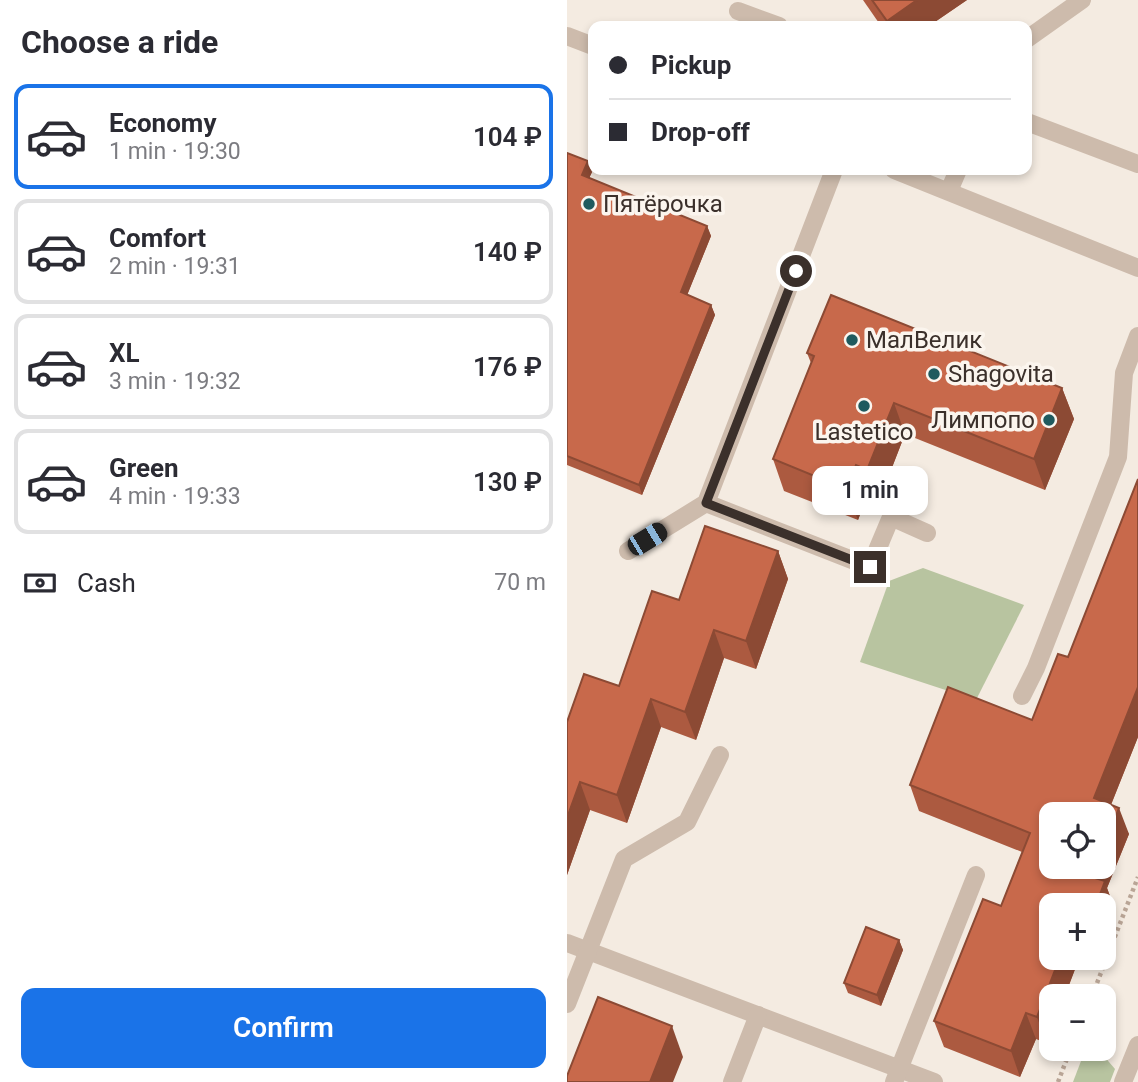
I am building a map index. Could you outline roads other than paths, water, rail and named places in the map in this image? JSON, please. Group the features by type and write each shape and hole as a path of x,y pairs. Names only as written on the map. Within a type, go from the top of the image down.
{"street":[{"path":"1032,35 1082,0"},
{"path":"738,12 764,21"},
{"path":"567,36 588,45"},
{"path":"1032,124 1138,164"},
{"path":"628,551 706,503 832,175"},
{"path":"907,175 1138,268"},
{"path":"949,191 956,175"},
{"path":"1022,696 1036,668 1118,457 1124,373 1138,336"},
{"path":"706,503 870,567 891,517 927,533"},
{"path":"567,1004 624,859 687,822 720,755"},
{"path":"897,1075 976,875"},
{"path":"567,943 758,1015 897,1075 934,1082"},
{"path":"732,1082 758,1015"},
{"path":"1123,1082 1138,1045"}],"place":[{"name":"Пятёрочка","path":"589,204"},
{"name":"МалВелик","path":"852,340"},
{"name":"Shagovita","path":"934,374"},
{"name":"Lastetico","path":"864,406"},
{"name":"Лимпопо","path":"1049,420"}]}
